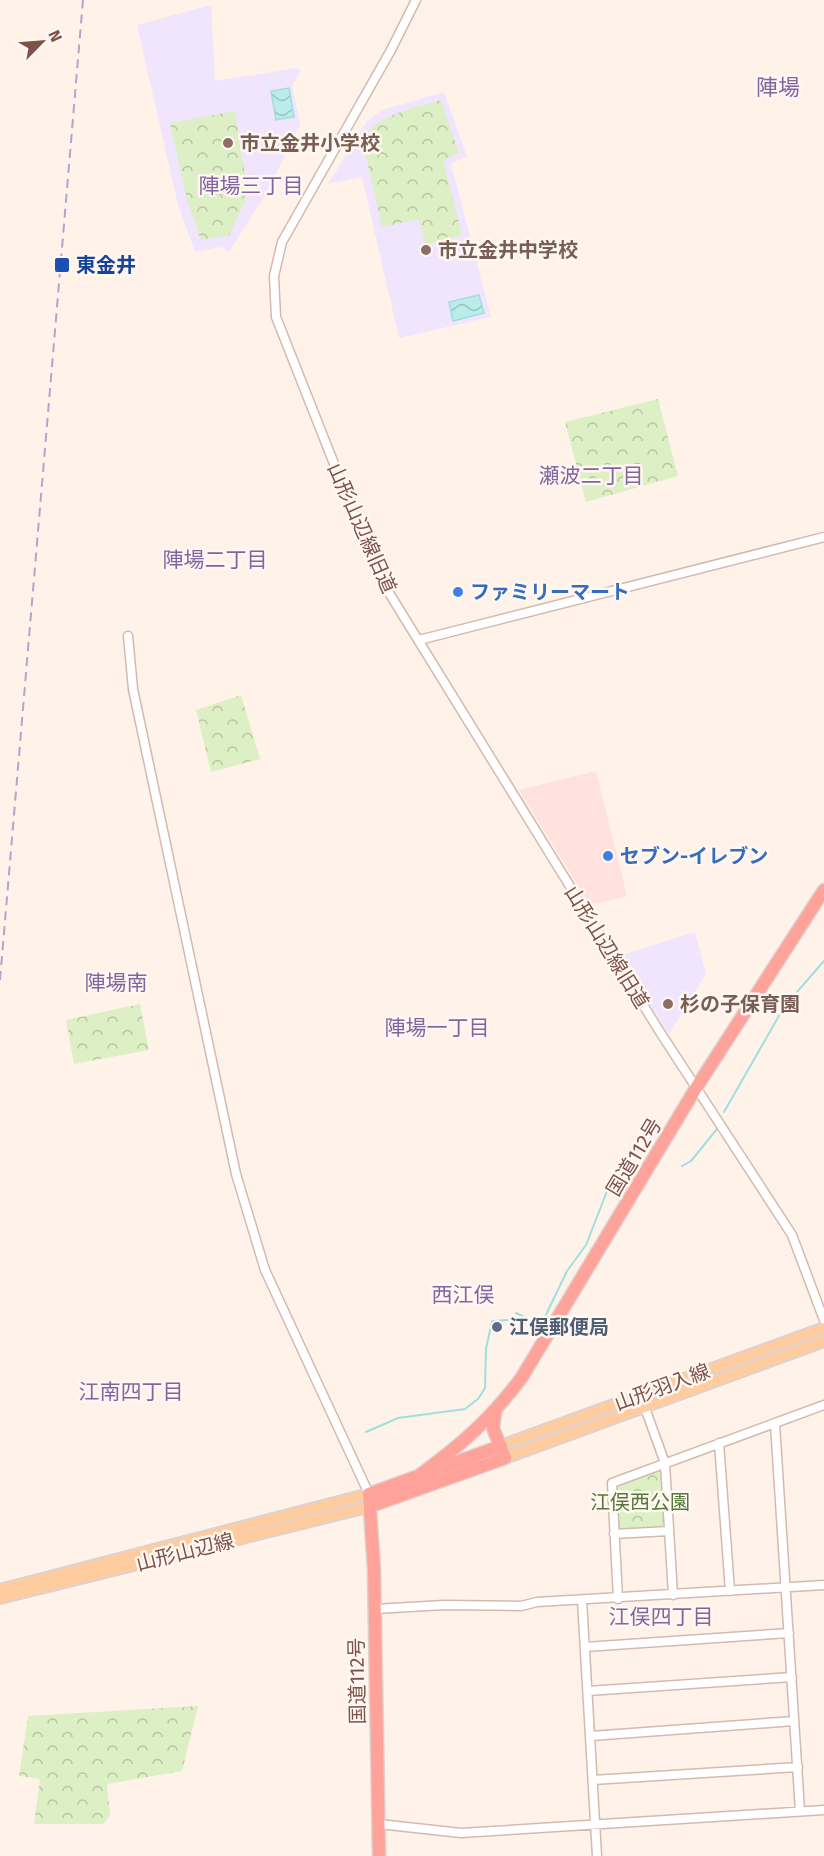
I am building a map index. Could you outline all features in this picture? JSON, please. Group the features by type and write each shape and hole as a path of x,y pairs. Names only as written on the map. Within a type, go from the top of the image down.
{"highway":[{"name":"国道112号","path":"417,1477 464,1441 495,1413 522,1377 696,1088 740,1024 824,890"},
{"path":"495,1413 493,1428 503,1452"},
{"path":"370,1500 503,1452"},
{"path":"370,1500 417,1477 503,1452"},
{"name":"国道112号","path":"370,1500 375,1609 379,1856"}],"main road":[{"name":"山形羽入線","path":"503,1452 824,1328"},
{"name":"山形羽入線","path":"503,1452 645,1408 824,1341"},
{"name":"山形山辺線","path":"0,1598 370,1500"},
{"name":"山形山辺線","path":"0,1590 227,1537"}],"street":[{"name":"山形山辺線旧道","path":"416,0 382,67 282,242 276,266 273,294 276,317 283,340 378,575 696,1088 792,1235 824,1320"},
{"path":"419,640 824,537"},
{"path":"129,636 133,689 234,1163 249,1220 265,1270 370,1500"},
{"path":"618,1599 612,1483 824,1406"},
{"path":"645,1408 665,1463 673,1594"},
{"path":"775,1424 800,1811"},
{"path":"719,1443 730,1591"},
{"path":"614,1534 669,1531"},
{"path":"375,1609 444,1605 521,1606 537,1602 824,1585"},
{"path":"582,1600 597,1856"},
{"path":"585,1647 789,1633"},
{"path":"588,1690 792,1677"},
{"path":"591,1736 795,1721"},
{"path":"593,1780 798,1767"},
{"path":"379,1824 461,1833 824,1810"}],"shaded area":[{"name":"市立金井小学校","path":"211,5 215,81 296,68 301,70 292,86 300,124 267,192 229,252 221,247 195,252 178,205 137,25"},
{"name":"市立金井中学校","path":"444,92 467,156 451,164 491,317 399,338 362,177 328,184 367,121 382,110"},
{"path":"596,771 627,896 590,905 519,790"},
{"name":"杉の子保育園","path":"695,932 706,974 669,1034 619,956"}],"green space":[{"path":"441,100 459,153 443,160 462,235 425,245 419,219 382,227 362,139 378,123 397,113"},
{"path":"235,111 248,193 230,235 201,240 187,200 170,123"},
{"path":"658,399 678,476 586,502 565,422"},
{"path":"241,695 260,759 211,772 196,710"},
{"path":"140,1004 149,1050 74,1064 66,1020"},
{"name":"江俣西公園","path":"665,1463 669,1531 614,1534 612,1483"},
{"path":"198,1706 182,1771 107,1784 110,1816 103,1824 34,1824 40,1779 19,1776 28,1716"}],"water":[{"path":"289,88 294,117 276,120 271,91"},
{"path":"479,295 484,313 453,321 449,302"}],"waterway":[{"path":"724,1112 784,1007 824,961"},
{"path":"682,1166 691,1161 717,1129"},
{"path":"618,1174 622,1168 641,1166"},
{"path":"516,1313 541,1325 567,1271 586,1245 611,1181"},
{"path":"366,1432 398,1418 465,1409 478,1399 485,1388 486,1349 492,1321 508,1320"}],"railway":[{"path":"0,980 83,0"}],"place":[{"name":"市立金井小学校","path":"228,143"},
{"name":"市立金井中学校","path":"426,250"},
{"name":"東金井","path":"62,265"},
{"name":"ファミリーマート","path":"458,592"},
{"name":"セブン-イレブン","path":"608,856"},
{"name":"杉の子保育園","path":"668,1004"},
{"name":"江俣郵便局","path":"497,1327"}],"district":[{"name":"陣場","path":"778,87"},
{"name":"陣場三丁目","path":"251,186"},
{"name":"瀬波二丁目","path":"591,476"},
{"name":"陣場二丁目","path":"215,560"},
{"name":"陣場南","path":"116,983"},
{"name":"陣場一丁目","path":"437,1028"},
{"name":"西江俣","path":"463,1295"},
{"name":"江南四丁目","path":"131,1392"},
{"name":"江俣四丁目","path":"661,1617"}]}
